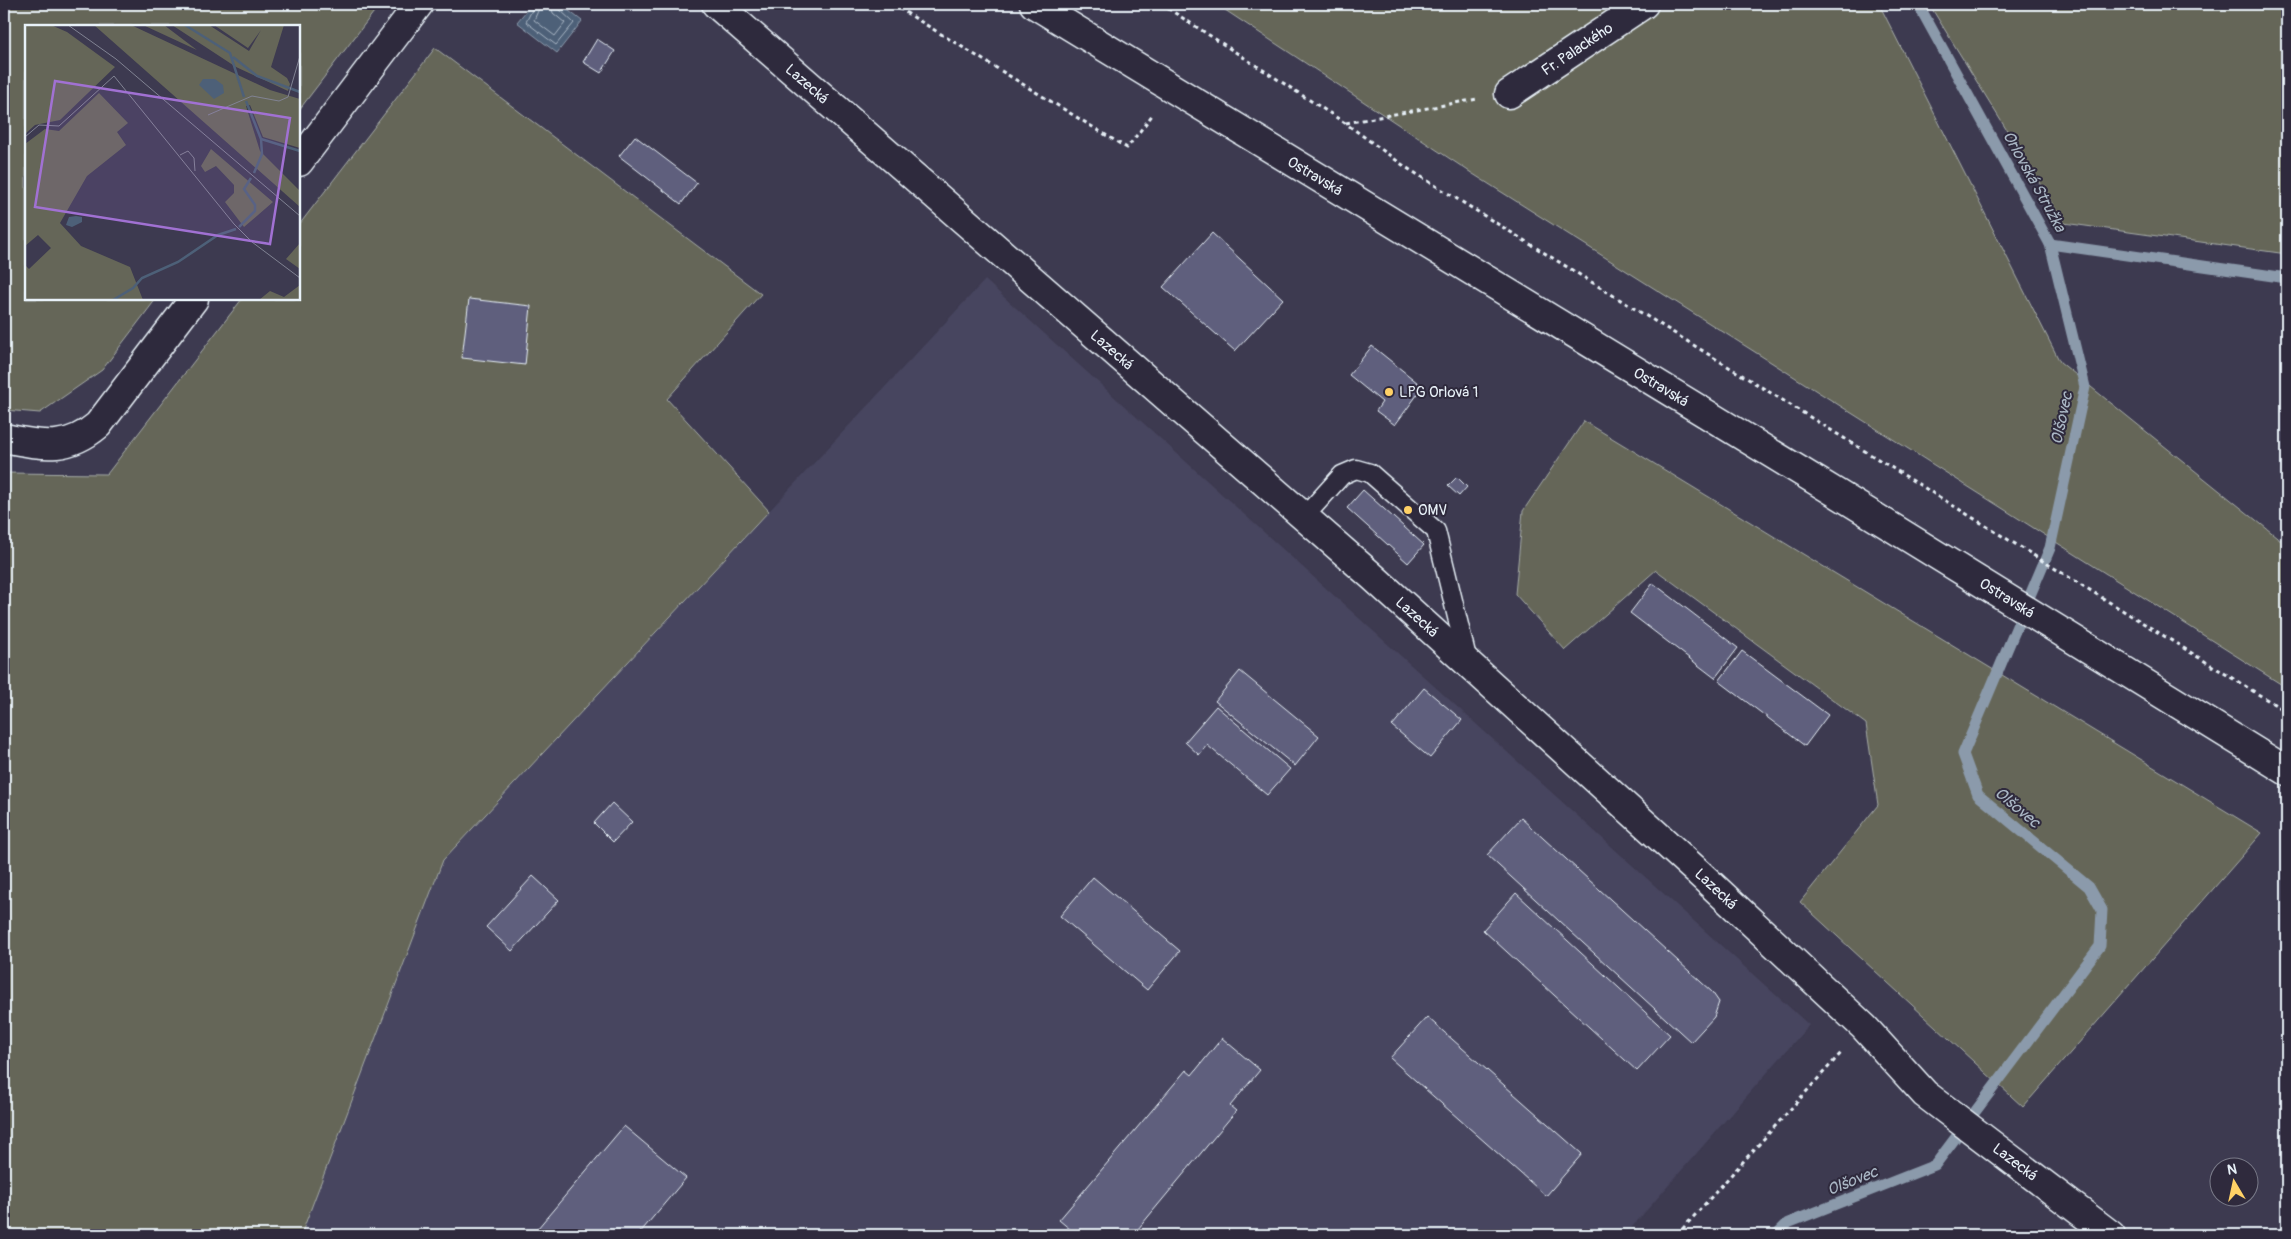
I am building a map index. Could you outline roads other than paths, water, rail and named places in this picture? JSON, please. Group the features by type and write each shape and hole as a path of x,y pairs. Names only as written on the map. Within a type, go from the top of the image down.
{"street":[{"path":"300,161 419,4"},
{"name":"Lazecká","path":"716,4 1304,517 1468,663 1700,874 1864,1028 1925,1094 2111,1235"},
{"name":"Ostravská","path":"1034,4 2287,771"},
{"name":"Fr. Palackého","path":"1509,94 1644,4"},
{"path":"4,438 45,446 72,442 85,436 98,425 193,300"}],"lane":[{"path":"1304,517 1342,475 1356,469 1370,472 1436,532 1468,663"}],"water":[{"path":"532,4 560,4 582,21 557,53 517,22"}],"waterway":[{"name":"Orlovská Stružka","path":"1918,4 2050,244 2287,278"},
{"name":"Olšovec","path":"1776,1235 1788,1223 1935,1165 2100,946 2102,910 2089,887 1978,795 1963,754 2050,548 2085,387 2050,244"}],"place":[{"name":"LPG Orlová 1","path":"1389,392"},
{"name":"OMV","path":"1408,510"}]}
